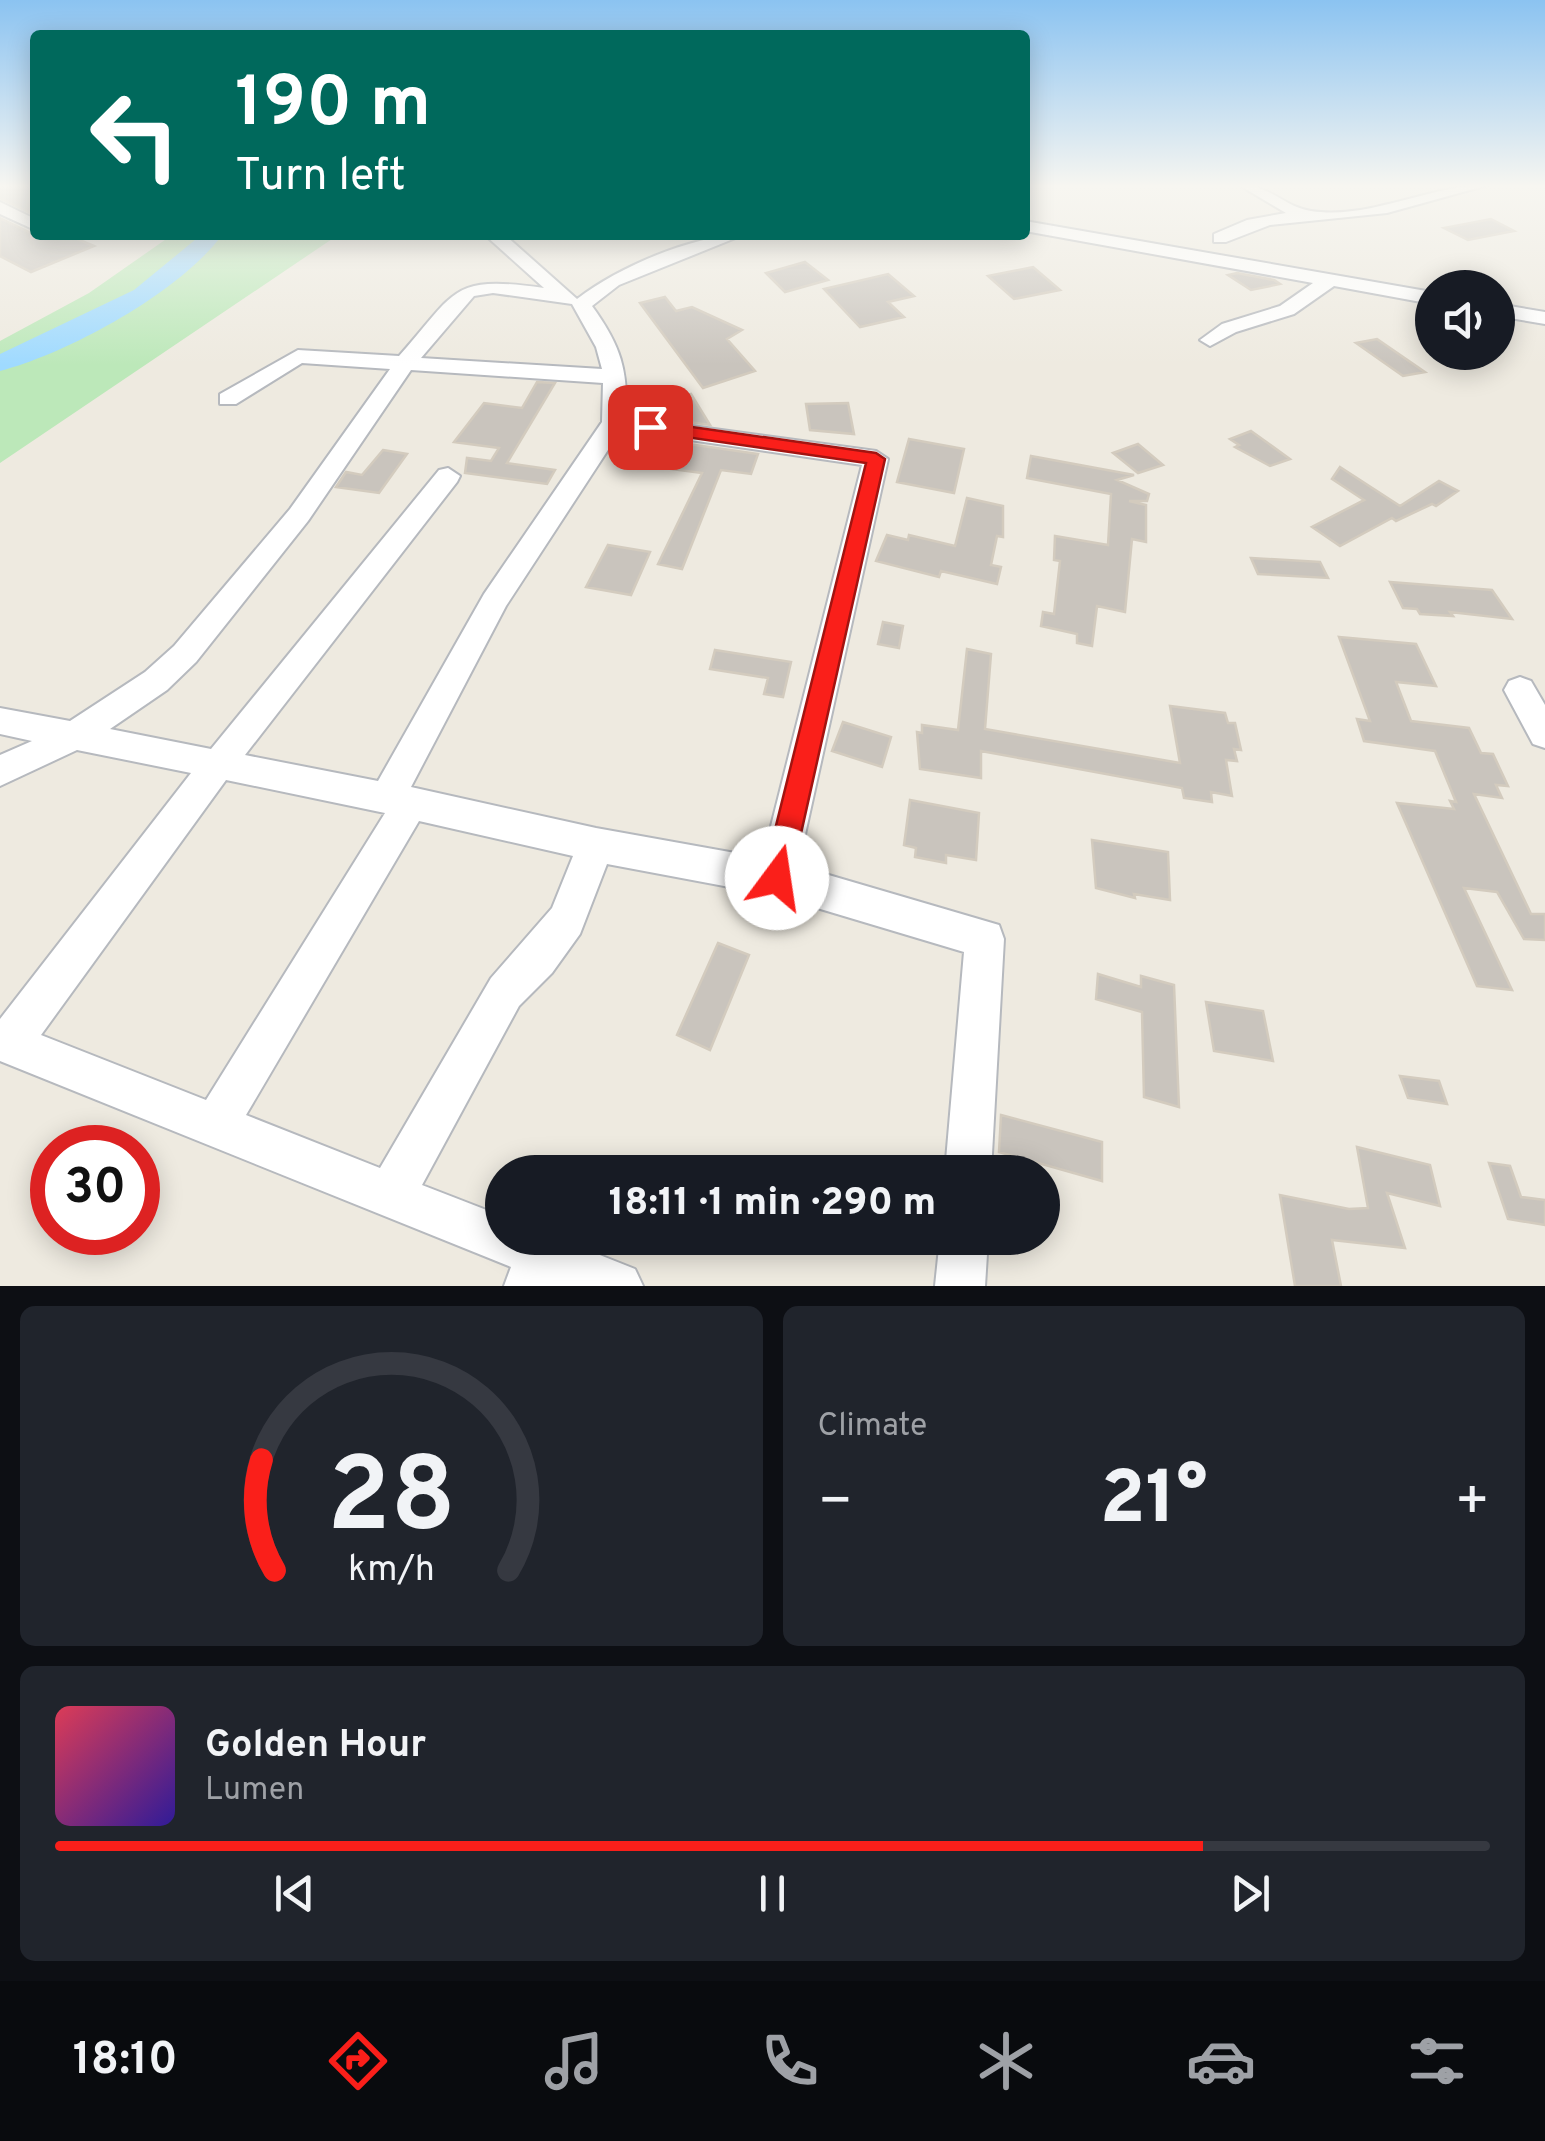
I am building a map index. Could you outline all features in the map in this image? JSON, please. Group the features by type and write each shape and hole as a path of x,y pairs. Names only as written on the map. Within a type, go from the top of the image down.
{"street":[{"path":"216,1124 399,800 494,601 614,422 618,377 598,328 508,245"},
{"path":"0,771 74,737 156,682 185,654 299,515 406,362 476,287 572,301 612,281 707,245"},
{"path":"1132,245 1415,295"},
{"path":"1210,340 1229,328 1287,310 1330,280"},
{"path":"1515,313 1545,318"},
{"path":"228,400 298,356 618,377"},
{"path":"614,422 876,459 777,878"},
{"path":"448,476 4,1042 391,1195 534,1270 618,1286"},
{"path":"1520,690 1545,734"},
{"path":"0,721 216,767 399,800 596,846 777,878 985,939 969,1155"},
{"path":"391,1195 505,992 538,959 566,921 596,846"},
{"path":"960,1286 963,1255"}],"green space":[{"path":"158,245 323,245 0,463 0,341 89,293"}],"building":[{"path":"0,245 94,246 31,272 0,256"},
{"path":"805,262 828,280 785,292 766,273"},
{"path":"1033,267 1060,290 1014,299 988,276"},
{"path":"1237,273 1280,284 1251,290 1228,275"},
{"path":"888,274 914,296 888,302 904,317 860,327 824,289"},
{"path":"665,297 676,311 692,307 742,330 727,339 755,371 703,388 640,303"},
{"path":"1377,339 1415,365 1415,370 1425,372 1403,376 1356,343"},
{"path":"537,382 555,383 507,463 555,470 547,484 465,473 467,458 491,461 499,448 454,442 484,403 522,408"},
{"path":"691,394 710,425 668,419 658,402"},
{"path":"848,403 854,434 810,430 806,404"},
{"path":"1251,431 1290,459 1270,466 1235,447 1239,445 1230,439"},
{"path":"909,439 964,449 954,493 897,482"},
{"path":"661,440 758,454 751,474 721,470 682,569 658,564 702,473 649,466"},
{"path":"1138,444 1163,465 1138,473 1113,453"},
{"path":"383,450 407,454 379,493 336,487 346,472 362,475"},
{"path":"1031,456 1134,475 1117,480 1149,494 1147,501 1129,501 1146,505 1146,542 1132,539 1125,612 1097,606 1092,646 1077,643 1077,634 1041,626 1043,612 1054,614 1060,561 1054,560 1055,536 1108,545 1111,494 1027,478"},
{"path":"1340,467 1400,506 1439,481 1458,491 1436,506 1432,504 1396,521 1392,518 1340,546 1312,527 1364,500 1332,479"},
{"path":"967,498 1003,506 1003,537 997,536 991,565 1001,567 997,584 941,571 939,577 876,561 887,535 908,540 909,535 955,546"},
{"path":"608,545 650,552 631,595 586,587"},
{"path":"1251,558 1320,562 1328,578 1258,574"},
{"path":"1390,582 1492,590 1512,619 1450,612 1453,616 1420,614 1417,609 1403,608"},
{"path":"883,622 903,626 899,648 878,644"},
{"path":"1339,637 1416,644 1436,686 1396,682 1411,721 1469,728 1481,753 1493,754 1508,786 1496,785 1502,798 1474,794 1531,914 1545,914 1545,940 1524,939 1497,892 1464,888 1512,990 1477,986 1397,803 1454,809 1450,801 1456,802 1435,751 1364,741 1357,719 1370,721"},
{"path":"967,649 991,654 985,729 1180,763 1170,706 1225,713 1228,723 1235,723 1241,750 1234,749 1237,761 1226,760 1232,796 1211,792 1212,802 1184,798 1182,788 981,751 981,778 920,769 917,732 922,733 922,725 958,730"},
{"path":"715,650 791,662 783,697 764,694 768,678 710,669"},
{"path":"843,722 891,737 882,767 832,751"},
{"path":"910,800 979,813 976,860 946,855 946,863 915,857 916,848 904,845"},
{"path":"1092,840 1168,852 1170,900 1134,894 1135,898 1096,888"},
{"path":"718,943 749,955 710,1050 677,1035"},
{"path":"1098,974 1141,987 1141,976 1174,985 1179,1107 1144,1097 1142,1012 1096,999"},
{"path":"1206,1002 1263,1011 1273,1061 1214,1051"},
{"path":"1400,1076 1439,1081 1447,1104 1408,1098"},
{"path":"1001,1115 1102,1142 1102,1181 1060,1169 1060,1155 999,1152"},
{"path":"1357,1147 1430,1165 1440,1206 1387,1193 1405,1248 1332,1240 1341,1286 1295,1286 1280,1195 1349,1209 1368,1208"},
{"path":"1489,1163 1510,1166 1521,1197 1545,1200 1545,1225 1508,1219"}],"waterway":[{"path":"0,363 115,311 168,277 203,245"}],"route":[{"path":"650,427 876,459 777,878"}]}
